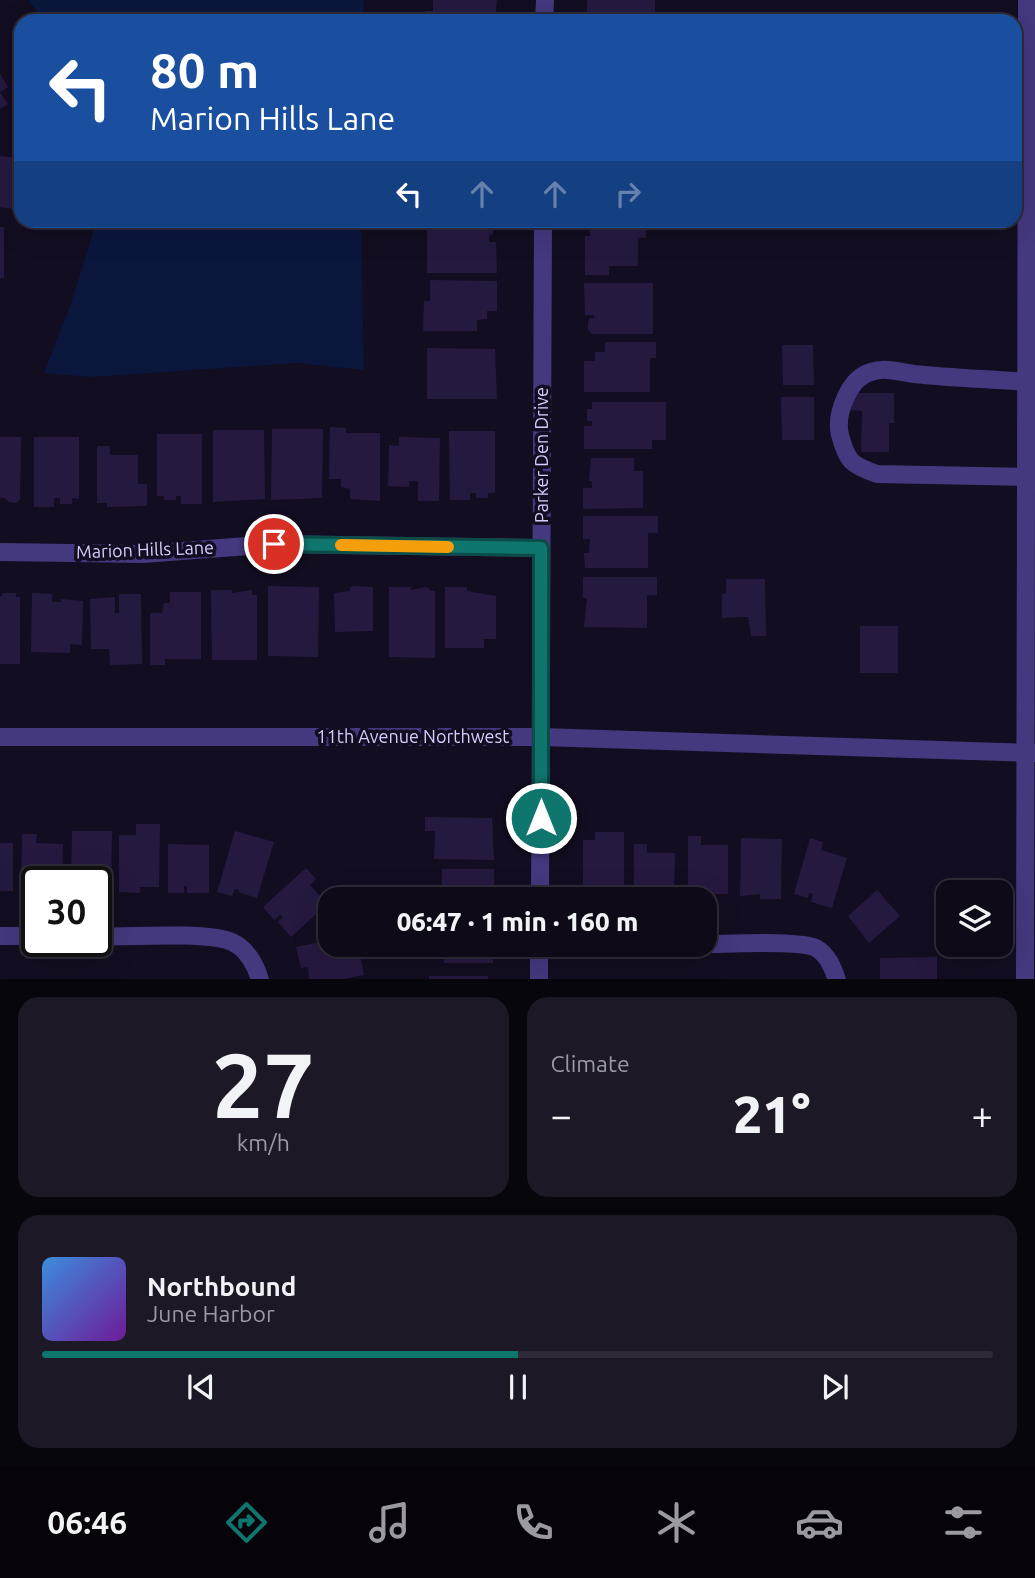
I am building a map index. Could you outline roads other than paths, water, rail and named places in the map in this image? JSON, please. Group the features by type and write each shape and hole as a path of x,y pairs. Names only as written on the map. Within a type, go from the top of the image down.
{"street":[{"path":"1025,979 1031,753 1027,477 1027,382 1031,322 1027,0"},
{"name":"Parker Den Drive","path":"540,887 543,228"},
{"path":"1027,382 887,370 871,372 858,378 847,395 839,428 846,455 857,467 877,474 1027,477"},
{"name":"Marion Hills Lane","path":"0,552 143,554 274,544 541,548"},
{"name":"11th Avenue Northwest","path":"0,737 542,737 1031,753"},
{"path":"0,936 21,936"},
{"path":"112,937 208,937 232,942 248,954 260,979"},
{"path":"717,944 785,944 816,948 831,961 838,979"},
{"path":"539,979 540,957"}],"water":[{"path":"28,0 364,0 363,14 39,14"},
{"path":"94,228 361,228 364,370 297,363 91,377 44,373 71,303"}]}
